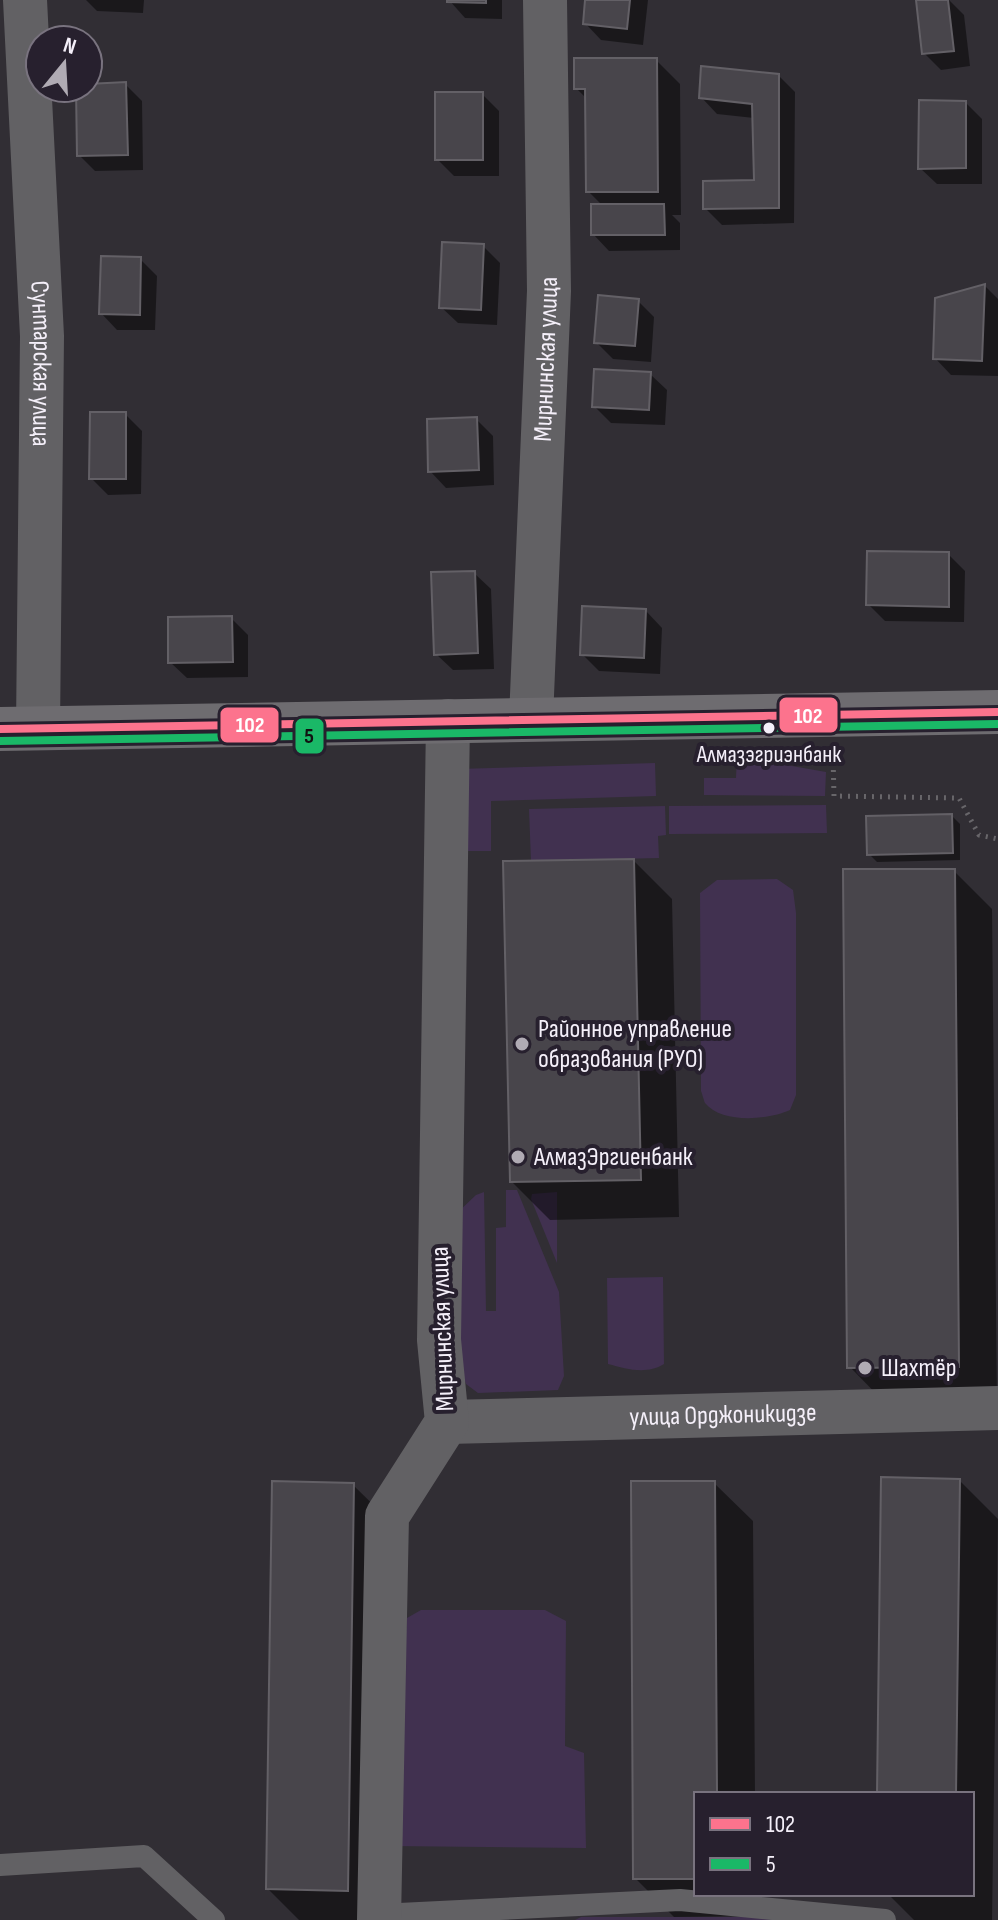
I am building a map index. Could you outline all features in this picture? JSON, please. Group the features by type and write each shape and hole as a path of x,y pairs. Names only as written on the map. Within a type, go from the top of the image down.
{"main road":[{"path":"19,728 998,712"}],"street":[{"name":"Сунтарская улица","path":"19,728 42,336 25,0"},
{"name":"Мирнинская улица","path":"531,719 549,291 545,0"},
{"name":"Мирнинская улица","path":"379,1918 387,1516 447,1422 439,1340 448,721"},
{"name":"улица Орджоникидзе","path":"447,1422 998,1408"}],"lane":[{"path":"0,1865 144,1856 214,1920"},
{"path":"379,1918 680,1900 885,1920"}],"path":[{"path":"820,756 833,756 834,796 959,798 979,835 998,839"}],"shaded area":[{"path":"737,756 769,756 792,766 826,772 825,796 704,795 704,778 736,778"},
{"path":"655,763 656,796 491,801 491,851 459,851 457,769"},
{"path":"826,805 827,833 669,834 669,806"},
{"path":"665,806 666,835 658,836 659,858 531,861 529,809"},
{"path":"777,879 793,890 796,913 796,1095 790,1110 758,1118 734,1117 713,1110 705,1103 701,1091 700,893 717,880"},
{"path":"506,1190 517,1190 559,1292 564,1376 558,1390 478,1393 466,1384 460,1365 456,1214 476,1195 484,1192 486,1311 496,1311 496,1228 506,1227"},
{"path":"557,1192 557,1263 531,1199 532,1194"},
{"path":"663,1277 664,1364 643,1370 608,1364 607,1278"},
{"path":"421,1610 545,1610 566,1621 565,1746 584,1753 586,1848 390,1846 407,1618"},
{"path":"581,1917 797,1917 802,1920 575,1920"}],"building":[{"path":"486,0 486,3 447,2"},
{"path":"585,0 630,0 627,29 583,24"},
{"path":"916,0 948,0 954,51 922,54"},
{"path":"574,58 657,58 658,192 586,192 585,89 574,89"},
{"path":"701,66 779,74 779,208 703,209 703,181 754,180 752,104 699,98"},
{"path":"126,82 128,155 77,156 76,104 104,104 104,83"},
{"path":"435,92 483,92 483,160 435,160"},
{"path":"919,100 966,101 966,168 918,169"},
{"path":"591,204 664,204 665,235 591,235"},
{"path":"442,242 484,244 481,310 439,308"},
{"path":"101,256 141,257 140,315 99,314"},
{"path":"985,284 982,361 933,359 935,298"},
{"path":"598,295 639,299 635,346 594,343"},
{"path":"594,369 651,372 649,410 592,407"},
{"path":"90,412 126,412 126,479 89,479"},
{"path":"477,417 479,470 428,472 427,419"},
{"path":"867,551 949,552 949,607 866,605"},
{"path":"475,571 478,653 434,655 431,572"},
{"path":"582,606 646,609 644,658 580,655"},
{"path":"232,616 233,662 168,663 168,617"},
{"path":"952,814 953,853 867,855 866,816"},
{"path":"634,859 641,1180 510,1182 503,861"},
{"path":"843,869 955,869 959,1367 847,1368"},
{"path":"881,1477 960,1479 956,1792 877,1792"},
{"path":"272,1481 354,1483 348,1891 266,1889"},
{"path":"631,1481 715,1481 717,1792 694,1792 694,1879 633,1879"}],"transit line":[{"name":"102","path":"0,729 998,712"},
{"name":"5","path":"0,741 998,724"}],"place":[{"name":"Алмазэгриэнбанк","path":"769,728"},
{"name":"Районное управление образования (РУО)","path":"522,1044"},
{"name":"АлмазЭргиенбанк","path":"518,1157"},
{"name":"Шахтёр","path":"865,1368"}]}
